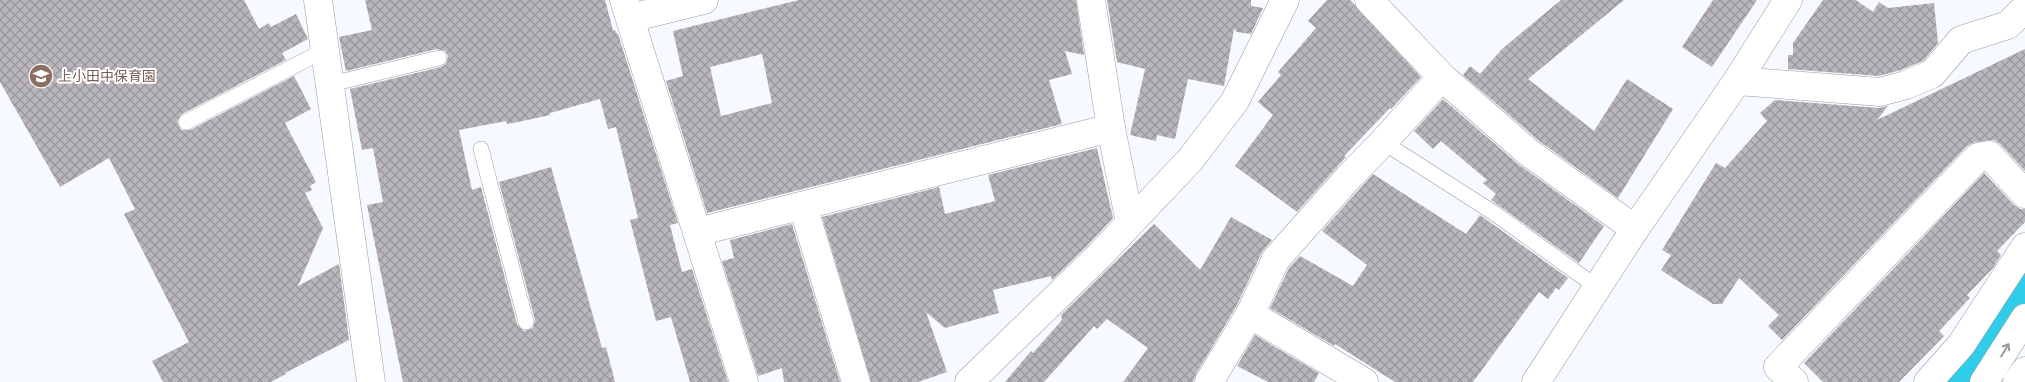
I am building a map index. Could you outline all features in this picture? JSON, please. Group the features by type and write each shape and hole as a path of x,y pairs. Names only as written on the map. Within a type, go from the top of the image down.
{"street":[{"path":"318,0 371,382"},
{"path":"704,0 628,9 641,56 744,382"},
{"path":"1091,0 1111,128 1130,223"},
{"path":"969,382 1100,256 1190,160 1235,101 1285,0"},
{"path":"1369,0 1442,77 1528,152 1635,229"},
{"path":"1536,382 1635,229 1737,81 1788,0"},
{"path":"1737,81 1880,92 1906,85 1932,74 1962,40 2008,25 2025,8"},
{"path":"1210,382 1250,314 1276,259 1442,77"},
{"path":"698,232 1111,128"},
{"path":"1794,382 1778,367 1978,156 1989,155 2025,194"},
{"path":"803,206 856,382"},
{"path":"1928,382 1961,345 2025,247"},
{"path":"1250,314 1364,382"},
{"path":"1984,382 2025,318"},
{"path":"2017,382 2025,371"}],"lane":[{"path":"186,122 325,50"},
{"path":"330,84 439,58"},
{"path":"1383,142 1494,213 1598,288"},
{"path":"481,149 526,322"}],"building":[{"path":"0,0 244,0 259,29 269,23 271,27 296,14 308,39 282,53 286,60 182,114 177,122 181,130 190,130 294,76 311,109 285,123 316,182 310,186 312,190 305,193 323,228 298,286 339,264 349,340 271,382 163,382 152,361 189,342 124,214 135,209 109,158 60,187 0,82"},
{"path":"365,0 605,0 613,30 618,34 678,223 670,225 682,272 692,269 728,382 690,382 671,317 656,321 630,220 638,218 616,127 608,129 600,99 550,113 550,115 507,124 506,121 459,130 472,190 481,187 517,324 524,331 533,328 535,320 499,182 551,167 602,348 606,347 615,382 403,382 367,205 383,202 373,148 362,150 350,89 441,67 446,64 448,56 445,51 437,49 346,71 339,37 372,30"},
{"path":"799,0 1076,0 1084,55 1065,51 1072,74 1049,80 1062,124 707,213 666,81 683,76 673,31","holes":["762,54 772,103 721,116 710,67"]},
{"path":"1107,0 1251,0 1251,6 1263,8 1251,34 1237,32 1234,29 1224,86 1188,79 1175,139 1157,135 1156,141 1130,135 1145,69 1117,62"},
{"path":"1327,0 1350,0 1421,77 1344,156 1346,157 1297,212 1235,166 1273,115 1258,102 1281,75 1278,72 1316,28 1308,21"},
{"path":"1561,0 1624,0 1528,79 1594,131 1627,79 1673,109 1618,198 1538,140 1463,75 1470,66 1480,74 1502,49"},
{"path":"1713,0 1757,0 1712,67 1682,47"},
{"path":"1823,0 1856,0 1873,12 1879,2 1888,8 1934,3 1938,43 1923,61 1879,76 1788,69 1788,55 1793,55 1793,43"},
{"path":"2025,49 2025,171 1994,140 1975,142 1967,146 1782,340 1768,326 1779,315 1739,278 1722,304 1713,304 1661,270 1671,255 1662,250 1716,163 1725,168 1767,121 1760,113 1775,100 1879,108 1888,106 1877,120"},
{"path":"1443,99 1518,164 1604,226 1579,263 1491,200 1496,194 1483,183 1487,180 1441,141 1433,149 1414,131"},
{"path":"1097,148 1113,218 1088,245 1052,280 1051,276 993,290 999,313 945,328 926,312 947,372 918,382 871,382 822,217 939,187 945,214 995,201 988,175"},
{"path":"1984,173 2014,205 2020,209 2025,209 2025,222 1997,251 2001,255 1993,268 1967,295 1970,298 1939,331 1944,336 1899,382 1823,382 1804,363"},
{"path":"1373,174 1466,234 1480,215 1568,278 1559,290 1556,288 1548,299 1539,292 1473,382 1395,382 1335,344 1334,346 1270,308 1289,268 1300,256 1353,286 1367,265 1322,231"},
{"path":"1231,217 1272,240 1262,252 1236,307 1193,382 1123,382 1148,348 1107,319 1097,329 1094,326 1044,382 1005,382 1031,351 1033,353 1062,320 1061,315 1154,224 1200,270"},
{"path":"792,224 840,382 784,382 782,368 758,376 722,261 734,258 730,240"},
{"path":"1255,335 1319,373 1314,382 1268,382 1237,366"}],"waterway":[{"path":"1964,382 2025,292"}],"place":[{"name":"上小田中保育園","path":"41,76"}]}
